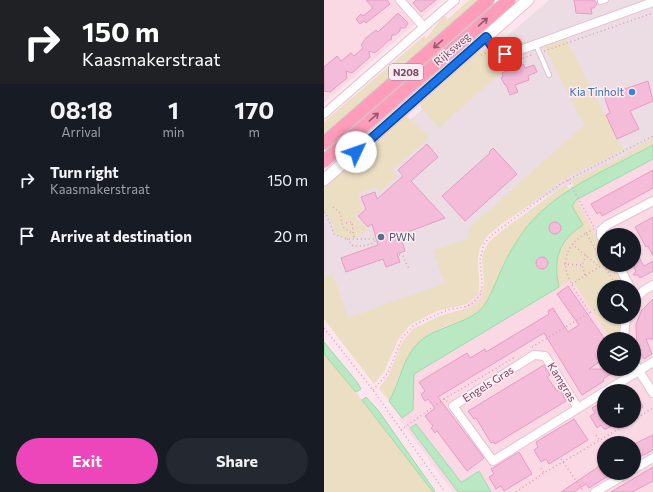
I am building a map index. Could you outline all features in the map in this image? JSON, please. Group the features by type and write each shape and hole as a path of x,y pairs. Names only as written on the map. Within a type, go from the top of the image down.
{"main road":[{"name":"Rijksweg","path":"324,143 488,0"},
{"name":"Rijksweg","path":"324,161 509,0"}],"street":[{"path":"400,0 424,27"},
{"path":"324,114 455,0"},
{"name":"Rijksweg","path":"324,180 528,0"},
{"path":"486,37 495,51 505,54 537,49 647,2"},
{"path":"603,228 653,201"},
{"path":"641,293 653,285"},
{"name":"Engels Gras","path":"545,356 534,355 453,406 493,461 578,408"},
{"name":"Kamgras","path":"545,356 578,408"},
{"path":"641,369 653,362"},
{"path":"641,375 653,393"},
{"path":"618,384 630,376"},
{"path":"578,408 597,397"},
{"path":"641,465 653,458"},
{"path":"595,492 616,480"}],"lane":[{"path":"600,0 600,2 606,0"},
{"path":"537,49 549,75"}],"path":[{"path":"478,55 486,53 503,66 537,49 653,13"},
{"path":"373,390 388,373 402,338 414,325 447,310 464,307 473,303 481,294 482,283 480,260 484,244 492,235 568,180 653,136"},
{"path":"568,180 595,228 586,232 572,244 567,253 564,264 566,275 590,313"},
{"path":"333,207 340,213 343,227 353,234"},
{"path":"324,212 328,216 334,234 347,239 375,239 374,243 358,246 353,246 347,239"},
{"path":"346,223 352,222 354,239"},
{"path":"586,232 597,252"},
{"path":"572,244 597,264"},
{"path":"399,254 404,256 409,269"},
{"path":"586,255 582,265 586,276"},
{"path":"564,264 582,265"},
{"path":"571,284 597,268"},
{"path":"324,328 373,390 445,492"},
{"path":"401,430 444,399 453,406"},
{"path":"641,415 653,408"},
{"path":"608,436 620,428"},
{"path":"516,492 544,473 597,443"},
{"path":"561,458 584,492"},
{"path":"541,468 544,473"}],"shaded area":[{"path":"324,0 442,0 324,103"},
{"path":"469,0 481,0 324,136 324,122 424,36 426,39 444,15 448,19"},
{"path":"549,0 653,0 653,140 494,224 451,287 336,329 324,313 324,194"},
{"path":"566,39 623,149 558,183 501,224 487,236 481,246 478,258 478,294 467,304 437,311 410,325 398,340 384,372 374,384 324,319 324,277 333,274 348,318 445,283 433,250 468,239 470,227 584,125 544,46"},
{"path":"484,49 504,57 512,57 511,63 439,128 421,108 420,101 476,53"},
{"path":"405,115 430,137 392,170 397,176 379,193 376,187 358,193 363,209 355,216 368,230 354,238 349,237 347,239 335,234 329,216 324,211 324,185"},
{"path":"653,137 653,145 574,187 571,181 621,157"},
{"path":"653,145 653,159 576,200 572,206 583,225 568,238 559,252 557,260 557,277 559,287 414,374 413,410 402,418 389,401 413,348 434,332 477,313 483,307 490,296 515,244 533,220 547,206 581,183"},
{"path":"653,147 653,492 453,492 400,420 409,368 567,195"},
{"path":"566,184 570,190 547,207 522,234 515,244 501,269 491,294 483,307 472,316 434,332 413,351 405,363 389,401 379,388 389,375 402,342 413,329 439,316 474,305 482,297 484,283 482,261 483,253 489,242 504,229"},
{"path":"576,200 597,238 597,272 615,272 619,280 597,280 597,318 572,280 559,287 557,277 557,259 559,252 568,238 583,225 571,206"},
{"path":"601,324 620,324 619,332 606,332"},
{"path":"324,342 361,389 356,392 324,354"},
{"path":"324,354 356,392 433,492 324,492"},
{"path":"366,397 378,410 435,491 433,492 362,400"},
{"path":"416,424 461,482 479,471 491,492 458,492 410,428"}],"building":[{"path":"366,0 387,0 390,4 366,23 364,21 360,24 356,19 361,14 363,16 373,8"},
{"path":"416,0 436,0 421,12 413,3"},
{"path":"574,0 594,0 597,4 594,8 591,8 592,14 576,13"},
{"path":"398,13 408,23 405,28 400,28 400,31 395,35 392,35 391,40 389,40 375,53 369,51 370,57 352,73 346,71 347,78 330,92 324,91 324,67 337,56 341,61 351,53 354,56 363,48 361,45 366,38 376,30 378,32"},
{"path":"523,64 525,68 534,65 537,72 528,76 529,80 515,85 518,92 510,95 501,78 503,77 502,73"},
{"path":"648,81 653,101 630,111 639,129 617,139 606,115 610,113 604,96"},
{"path":"427,144 438,157 411,181 445,218 400,235 405,251 397,254 400,262 386,267 383,259 346,272 341,258 378,245 372,224 368,227 358,216 366,209 361,197 375,192 377,199 403,176 398,170"},
{"path":"493,148 517,174 465,221 442,196 490,153 489,152"},
{"path":"653,170 653,188 602,216 600,212 597,214 591,204"},
{"path":"653,217 653,256 648,246 646,247 641,238 641,228 635,227"},
{"path":"553,222 557,222 561,228 557,234 553,234 549,230 549,226"},
{"path":"540,257 544,257 548,263 544,269 540,269 536,265 536,261"},
{"path":"641,261 644,266 653,261 653,271 640,278 638,275 633,275 635,272 641,272"},
{"path":"568,286 600,332 597,332 597,364 589,369 597,369 597,376 608,376 603,379 604,381 597,384 582,395 544,333 438,397 484,458 467,471 437,431 435,433 431,428 433,426 425,416 435,408 428,399 425,401 421,394 425,391 419,382 467,353 470,358 485,349 486,352 549,314 548,311 553,308 568,332 579,325 557,294"},
{"path":"653,299 653,339 646,339 652,354 644,359 641,354 641,332 636,332 636,324 641,324 642,310"},
{"path":"544,365 550,375 547,377 557,391 560,389 566,401 495,444 494,442 491,443 476,418 474,419 468,411"},
{"path":"597,405 597,428 590,416 595,413 592,408"},
{"path":"574,419 588,440 549,464 546,459 541,462 534,450 538,447 536,442"},
{"path":"653,435 653,450 641,456 641,441"},
{"path":"519,452 532,474 504,491 501,486 496,489 489,477 494,474 491,469"},
{"path":"653,467 653,481 632,492 611,492 631,480 641,480 641,474"},
{"path":"597,468 597,480 602,480 589,488 586,484 574,492 561,492"}],"place":[{"name":"Kia Tinholt","path":"632,92"},
{"name":"PWN","path":"381,237"}],"route":[{"path":"356,152 486,37 495,51 505,54"}]}
